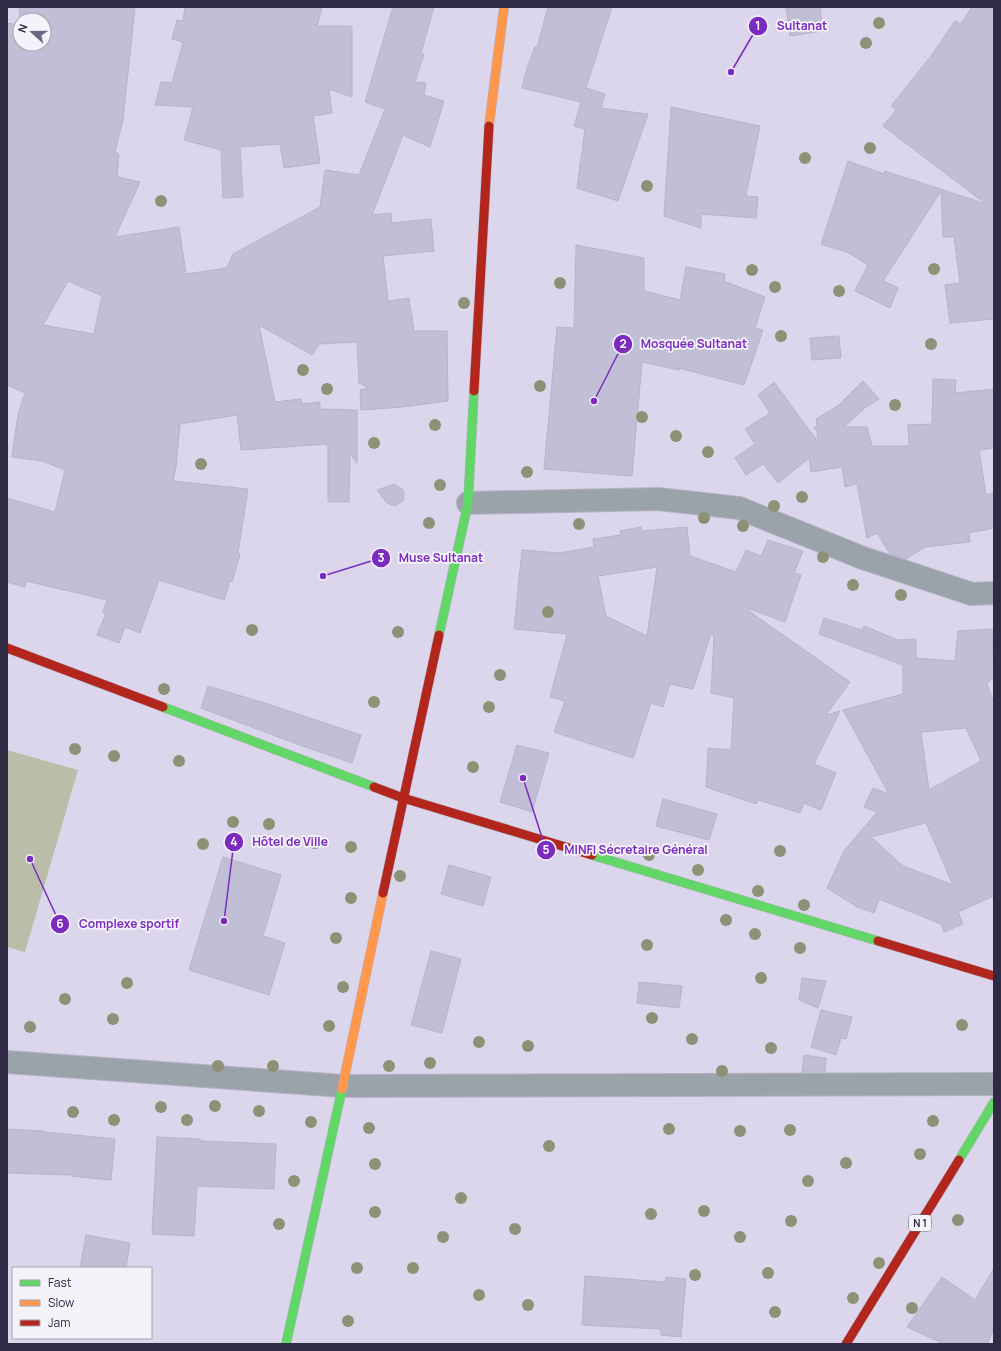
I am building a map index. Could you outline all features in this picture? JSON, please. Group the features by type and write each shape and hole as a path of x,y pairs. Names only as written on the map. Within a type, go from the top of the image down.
{"main road":[{"path":"286,1344 343,1086 403,798 468,502 490,113 504,7"},
{"path":"7,648 403,798 994,976"},
{"name":"N 1","path":"846,1344 994,1102"}],"street":[{"path":"468,502 658,499 739,508 878,563 972,594 994,593"},
{"path":"7,1062 343,1086 994,1084"}],"green space":[{"path":"7,750 78,770 25,952 7,947"}],"building":[{"path":"19,7 135,7 123,120 115,152 119,154 117,177 140,182 115,237 179,227 186,274 227,268 233,254 320,207 325,170 359,175 385,109 365,102 393,7 434,7 421,53 424,54 415,82 426,83 424,95 444,101 430,147 403,135 372,215 391,213 392,223 431,219 434,251 383,256 388,301 409,298 414,331 447,331 448,401 403,407 361,410 360,390 369,388 359,383 357,342 319,344 312,355 259,325 275,402 301,399 302,404 320,402 320,409 357,410 357,463 350,454 349,502 328,502 328,444 241,450 237,415 180,424 176,467 173,481 248,489 238,553 240,554 232,582 230,581 224,600 159,580 140,633 125,627 119,643 97,635 106,613 103,612 107,600 26,581 25,587 7,582 7,498 55,512 65,470 42,461 12,457 18,414 25,393 7,385 7,23 12,24 12,52 52,52 52,12 19,12","holes":["68,281 102,296 94,334 43,325"]},
{"path":"185,7 322,7 317,26 352,26 352,97 329,89 332,113 313,116 320,163 284,168 280,144 240,147 243,197 223,198 221,150 184,140 193,107 155,105 161,82 172,83 183,42 172,39 177,20 183,21"},
{"path":"548,7 612,7 586,88 605,94 601,108 648,114 618,201 577,188 585,129 574,126 581,102 522,88 527,68 535,47 537,48"},
{"path":"786,7 820,7 823,31 790,36"},
{"path":"972,7 994,7 994,319 950,323 945,285 960,283 954,237 943,237 941,191 883,281 898,288 890,308 855,291 868,265 849,253 821,244 848,161 884,174 885,171 986,204 883,126 896,110 891,106 931,56 955,21 961,24"},
{"path":"671,107 760,126 746,196 758,197 756,218 701,214 701,228 664,216"},
{"path":"576,245 644,258 644,291 680,300 686,267 725,274 724,281 765,297 755,328 763,330 744,385 679,368 679,370 642,362 632,476 544,469 557,327 574,328"},
{"path":"839,336 841,358 812,360 810,338"},
{"path":"933,379 956,380 955,393 994,389 994,448 979,450 986,495 994,493 994,528 969,533 970,542 925,547 906,559 890,554 877,533 867,538 857,484 845,487 842,467 811,472 809,458 778,483 763,464 746,475 735,458 755,444 745,429 770,413 758,395 774,382 818,442 817,431 814,428 817,425 816,419 839,405 863,381 879,399 863,409 844,427 867,427 872,446 909,446 908,425 932,424"},
{"path":"395,484 403,490 404,500 395,506 387,503 377,490"},
{"path":"641,527 642,531 687,527 690,556 736,572 746,550 761,556 768,540 803,551 794,573 801,575 785,622 750,609 749,611 850,682 826,715 840,711 814,764 836,773 821,810 804,803 800,813 758,800 756,804 706,787 708,748 731,750 734,698 711,693 714,635 711,634 693,689 670,684 663,707 651,703 633,758 554,732 565,701 550,697 567,634 514,629 522,550 559,553 594,547 593,539 621,535 620,531","holes":["657,567 647,636 606,616 598,576"]},
{"path":"824,618 862,630 864,626 898,640 916,639 916,658 955,661 958,631 992,629 994,676 987,684 994,703 994,896 958,912 963,924 944,932 941,924 879,899 874,913 857,907 827,888 844,851 877,812 864,807 873,788 889,794 843,710 903,694 903,665 819,634","holes":["966,728 981,761 929,790 921,732","926,823 953,885 903,866 871,837"]},
{"path":"208,686 361,735 352,763 201,708"},
{"path":"517,745 549,753 532,812 500,802"},
{"path":"663,799 717,814 709,840 656,826"},
{"path":"223,857 281,875 263,936 285,943 269,995 189,970"},
{"path":"449,865 491,877 483,906 441,894"},
{"path":"431,951 461,959 442,1033 411,1025"},
{"path":"802,978 826,981 818,1008 799,1000"},
{"path":"639,982 682,986 679,1008 637,1003"},
{"path":"821,1010 852,1017 846,1039 841,1038 836,1055 811,1047"},
{"path":"804,1055 826,1058 825,1072 802,1072"},
{"path":"7,1129 45,1131 115,1139 111,1180 71,1176 72,1175 7,1173"},
{"path":"157,1137 200,1139 200,1141 276,1144 274,1189 197,1186 194,1236 152,1234"},
{"path":"86,1235 130,1243 126,1267 80,1267"},
{"path":"994,1268 994,1329 987,1344 944,1344 907,1327 942,1277 975,1300"},
{"path":"585,1276 665,1282 666,1277 686,1279 681,1337 661,1335 661,1329 582,1325"}],"traffic: fast":[{"path":"439,635 468,503 474,391"},
{"path":"163,707 374,787"},
{"path":"592,855 878,941"},
{"path":"286,1344 342,1089"},
{"path":"959,1160 994,1102"}],"traffic: slow":[{"path":"489,126 504,7"},
{"path":"342,1089 383,893"}],"traffic: jam":[{"path":"474,391 489,126"},
{"path":"383,893 439,635"},
{"path":"7,648 163,707"},
{"path":"374,787 403,798 592,855"},
{"path":"878,941 994,976"},
{"path":"846,1344 959,1160"}],"place":[{"name":"Sultanat","path":"731,72"},
{"name":"Mosquée Sultanat","path":"594,401"},
{"name":"Muse Sultanat","path":"323,576"},
{"name":"MINFI Sécretaire Général","path":"523,778"},
{"name":"Complexe sportif","path":"30,859"},
{"name":"Hôtel de Ville","path":"224,921"}]}
